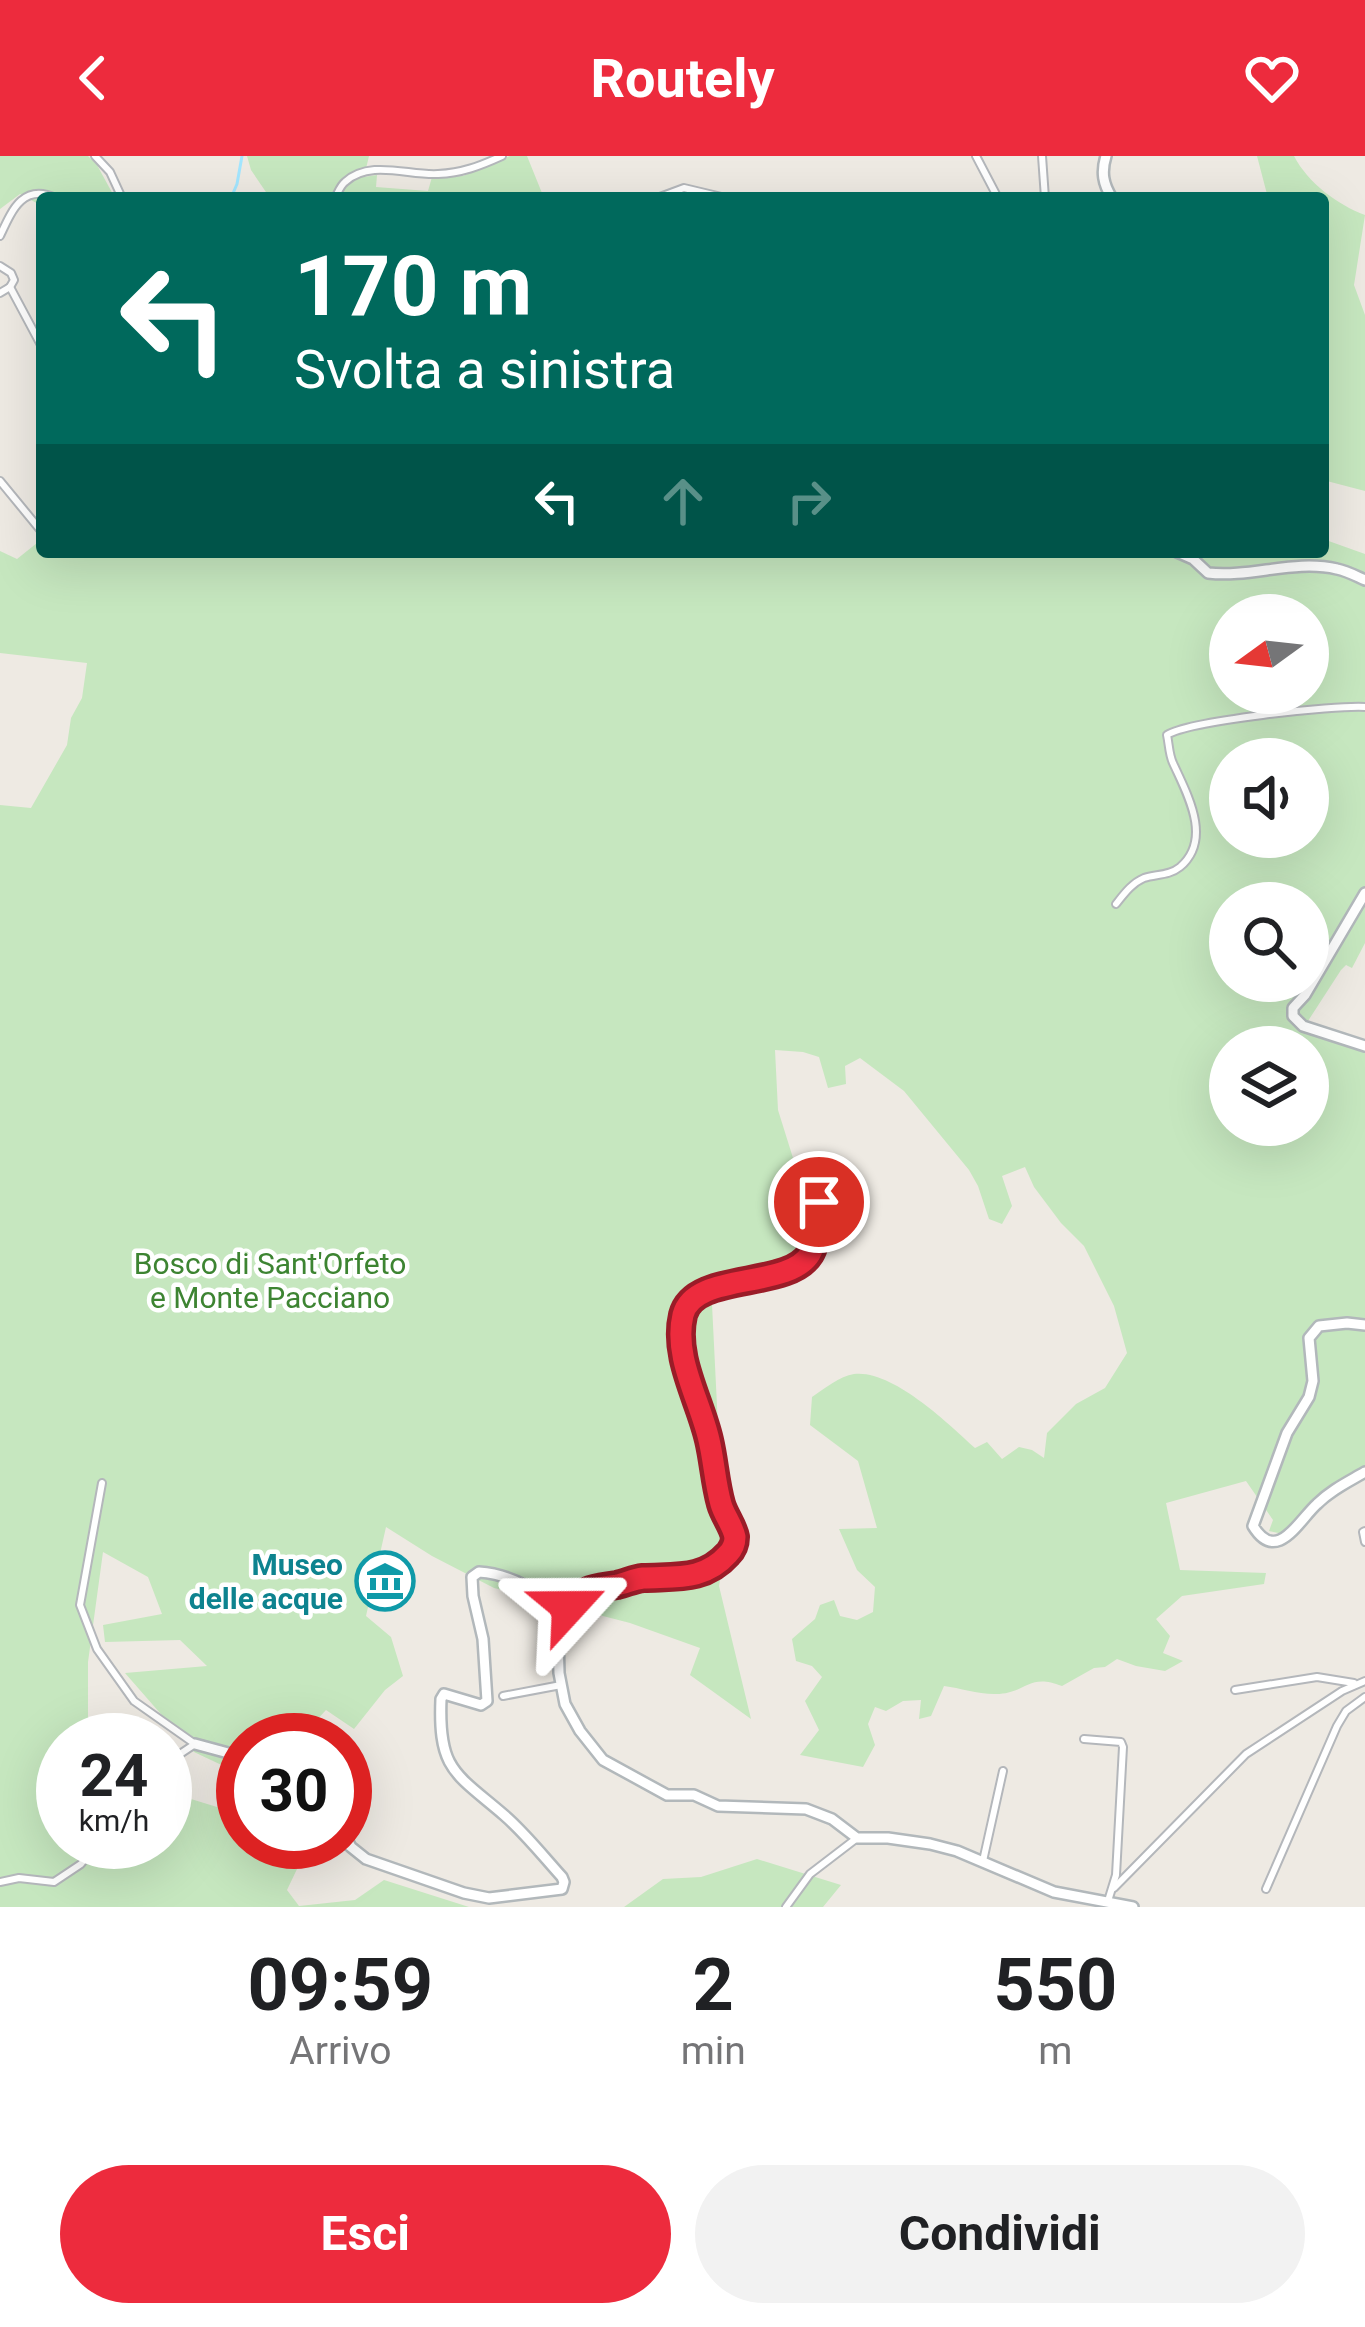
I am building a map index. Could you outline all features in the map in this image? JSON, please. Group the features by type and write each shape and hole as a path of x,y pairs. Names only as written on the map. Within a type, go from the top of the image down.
{"street":[{"path":"95,156 119,192"},
{"path":"339,192 345,182 365,171 433,175 471,170 502,156"},
{"path":"976,156 995,192"},
{"path":"1042,156 1045,192"},
{"path":"1106,156 1104,185 1108,192"},
{"path":"0,236 13,208 36,193"},
{"path":"0,266 14,280 0,293"},
{"path":"10,287 36,336"},
{"path":"0,481 36,525"},
{"path":"1191,558 1208,573 1247,574 1310,566 1340,569 1365,580"},
{"path":"1115,904 1143,879 1178,869 1197,844 1196,823 1172,762 1167,735 1206,722 1365,707"},
{"path":"1365,893 1293,1008 1293,1016 1304,1026 1365,1046"},
{"path":"819,1202 822,1216 806,1260 754,1280 706,1290 694,1296 683,1313 689,1378 735,1544 708,1570 687,1578 637,1578 581,1594 565,1612 558,1635 565,1704 603,1760 667,1795 694,1795 718,1805 806,1809 832,1819 857,1838 931,1844 1054,1892 1133,1907"},
{"path":"1365,1325 1319,1326 1309,1338 1313,1381 1309,1397 1287,1433 1253,1526 1260,1538 1277,1540 1297,1530 1312,1508 1336,1488 1365,1472"},
{"path":"102,1483 80,1605 97,1649 134,1701 195,1744 216,1750"},
{"path":"1365,1531 1365,1542"},
{"path":"372,1861 437,1886 489,1898 562,1889 562,1877 535,1846 466,1785 448,1761 439,1735 444,1694 481,1705 487,1701 472,1577 479,1572 498,1573 522,1582 565,1612"},
{"path":"1234,1690 1317,1677 1361,1682"},
{"path":"1114,1888 1246,1754 1361,1682"},
{"path":"502,1696 561,1685"},
{"path":"1266,1889 1337,1726 1346,1711 1364,1699"},
{"path":"1084,1739 1121,1742 1123,1747 1110,1904"},
{"path":"982,1862 1003,1772"},
{"path":"786,1907 810,1874 857,1838"},
{"path":"0,1882 20,1878 54,1882 74,1869"}],"green space":[{"path":"0,156 88,156 112,192 36,192 36,203 20,194 0,209"},
{"path":"247,156 369,156 364,177 377,175 376,187 428,191 432,177 463,176 510,156 527,156 542,192 266,192"},
{"path":"1257,156 1294,156 1325,192 1266,192"},
{"path":"1329,195 1365,215 1354,285 1365,315 1365,491 1329,482"},
{"name":"Bosco di Sant'Orfeto e Monte Pacciano","path":"1329,541 1365,554 1365,943 1352,968 1346,965 1329,989 1329,882 1209,882 1209,1002 1320,1002 1308,1021 1320,1026 1209,1026 1209,1146 1329,1146 1329,1030 1365,1045 1365,1472 1283,1534 1269,1531 1273,1520 1246,1481 1166,1503 1180,1570 1266,1573 1264,1584 1182,1596 1156,1619 1170,1636 1163,1653 1183,1661 1165,1671 1117,1659 1062,1686 1041,1681 994,1694 944,1686 931,1716 919,1719 921,1700 903,1701 886,1711 875,1707 868,1724 875,1745 863,1767 800,1755 819,1730 805,1701 822,1677 812,1666 796,1661 792,1639 815,1619 820,1605 834,1600 840,1616 857,1620 873,1612 875,1587 857,1570 839,1529 877,1528 858,1461 810,1425 812,1397 843,1377 869,1375 919,1400 975,1448 987,1442 1002,1459 1019,1447 1044,1458 1047,1433 1076,1404 1105,1388 1127,1353 1114,1306 1084,1246 1034,1187 1025,1167 1002,1176 1012,1206 1002,1224 989,1219 969,1170 904,1091 860,1058 845,1066 846,1084 828,1088 819,1057 775,1050 778,1110 793,1158 816,1176 828,1198 803,1244 780,1265 711,1284 728,1537 719,1586 751,1719 690,1675 700,1648 630,1623 494,1588 386,1527 366,1616 391,1637 403,1676 367,1713 216,1713 216,1762 192,1750 192,1713 160,1713 125,1673 207,1666 180,1640 105,1642 103,1625 162,1614 148,1577 103,1552 88,1662 88,1713 36,1713 36,1869 192,1869 192,1799 216,1807 216,1869 297,1869 287,1890 299,1906 355,1900 384,1880 469,1907 0,1907 0,805 31,808 67,745 87,663 0,653 0,551 17,559 36,544 36,558 1329,558"},
{"path":"757,1859 841,1885 823,1907 624,1907 663,1879 701,1877"}],"waterway":[{"path":"234,192 242,156"}],"place":[{"name":"Museo delle acque","path":"385,1581"}],"route":[{"path":"569,1607 597,1586 637,1578 687,1578 708,1570 735,1544 689,1378 683,1313 694,1296 706,1290 754,1280 806,1260 822,1216 819,1202"}]}
